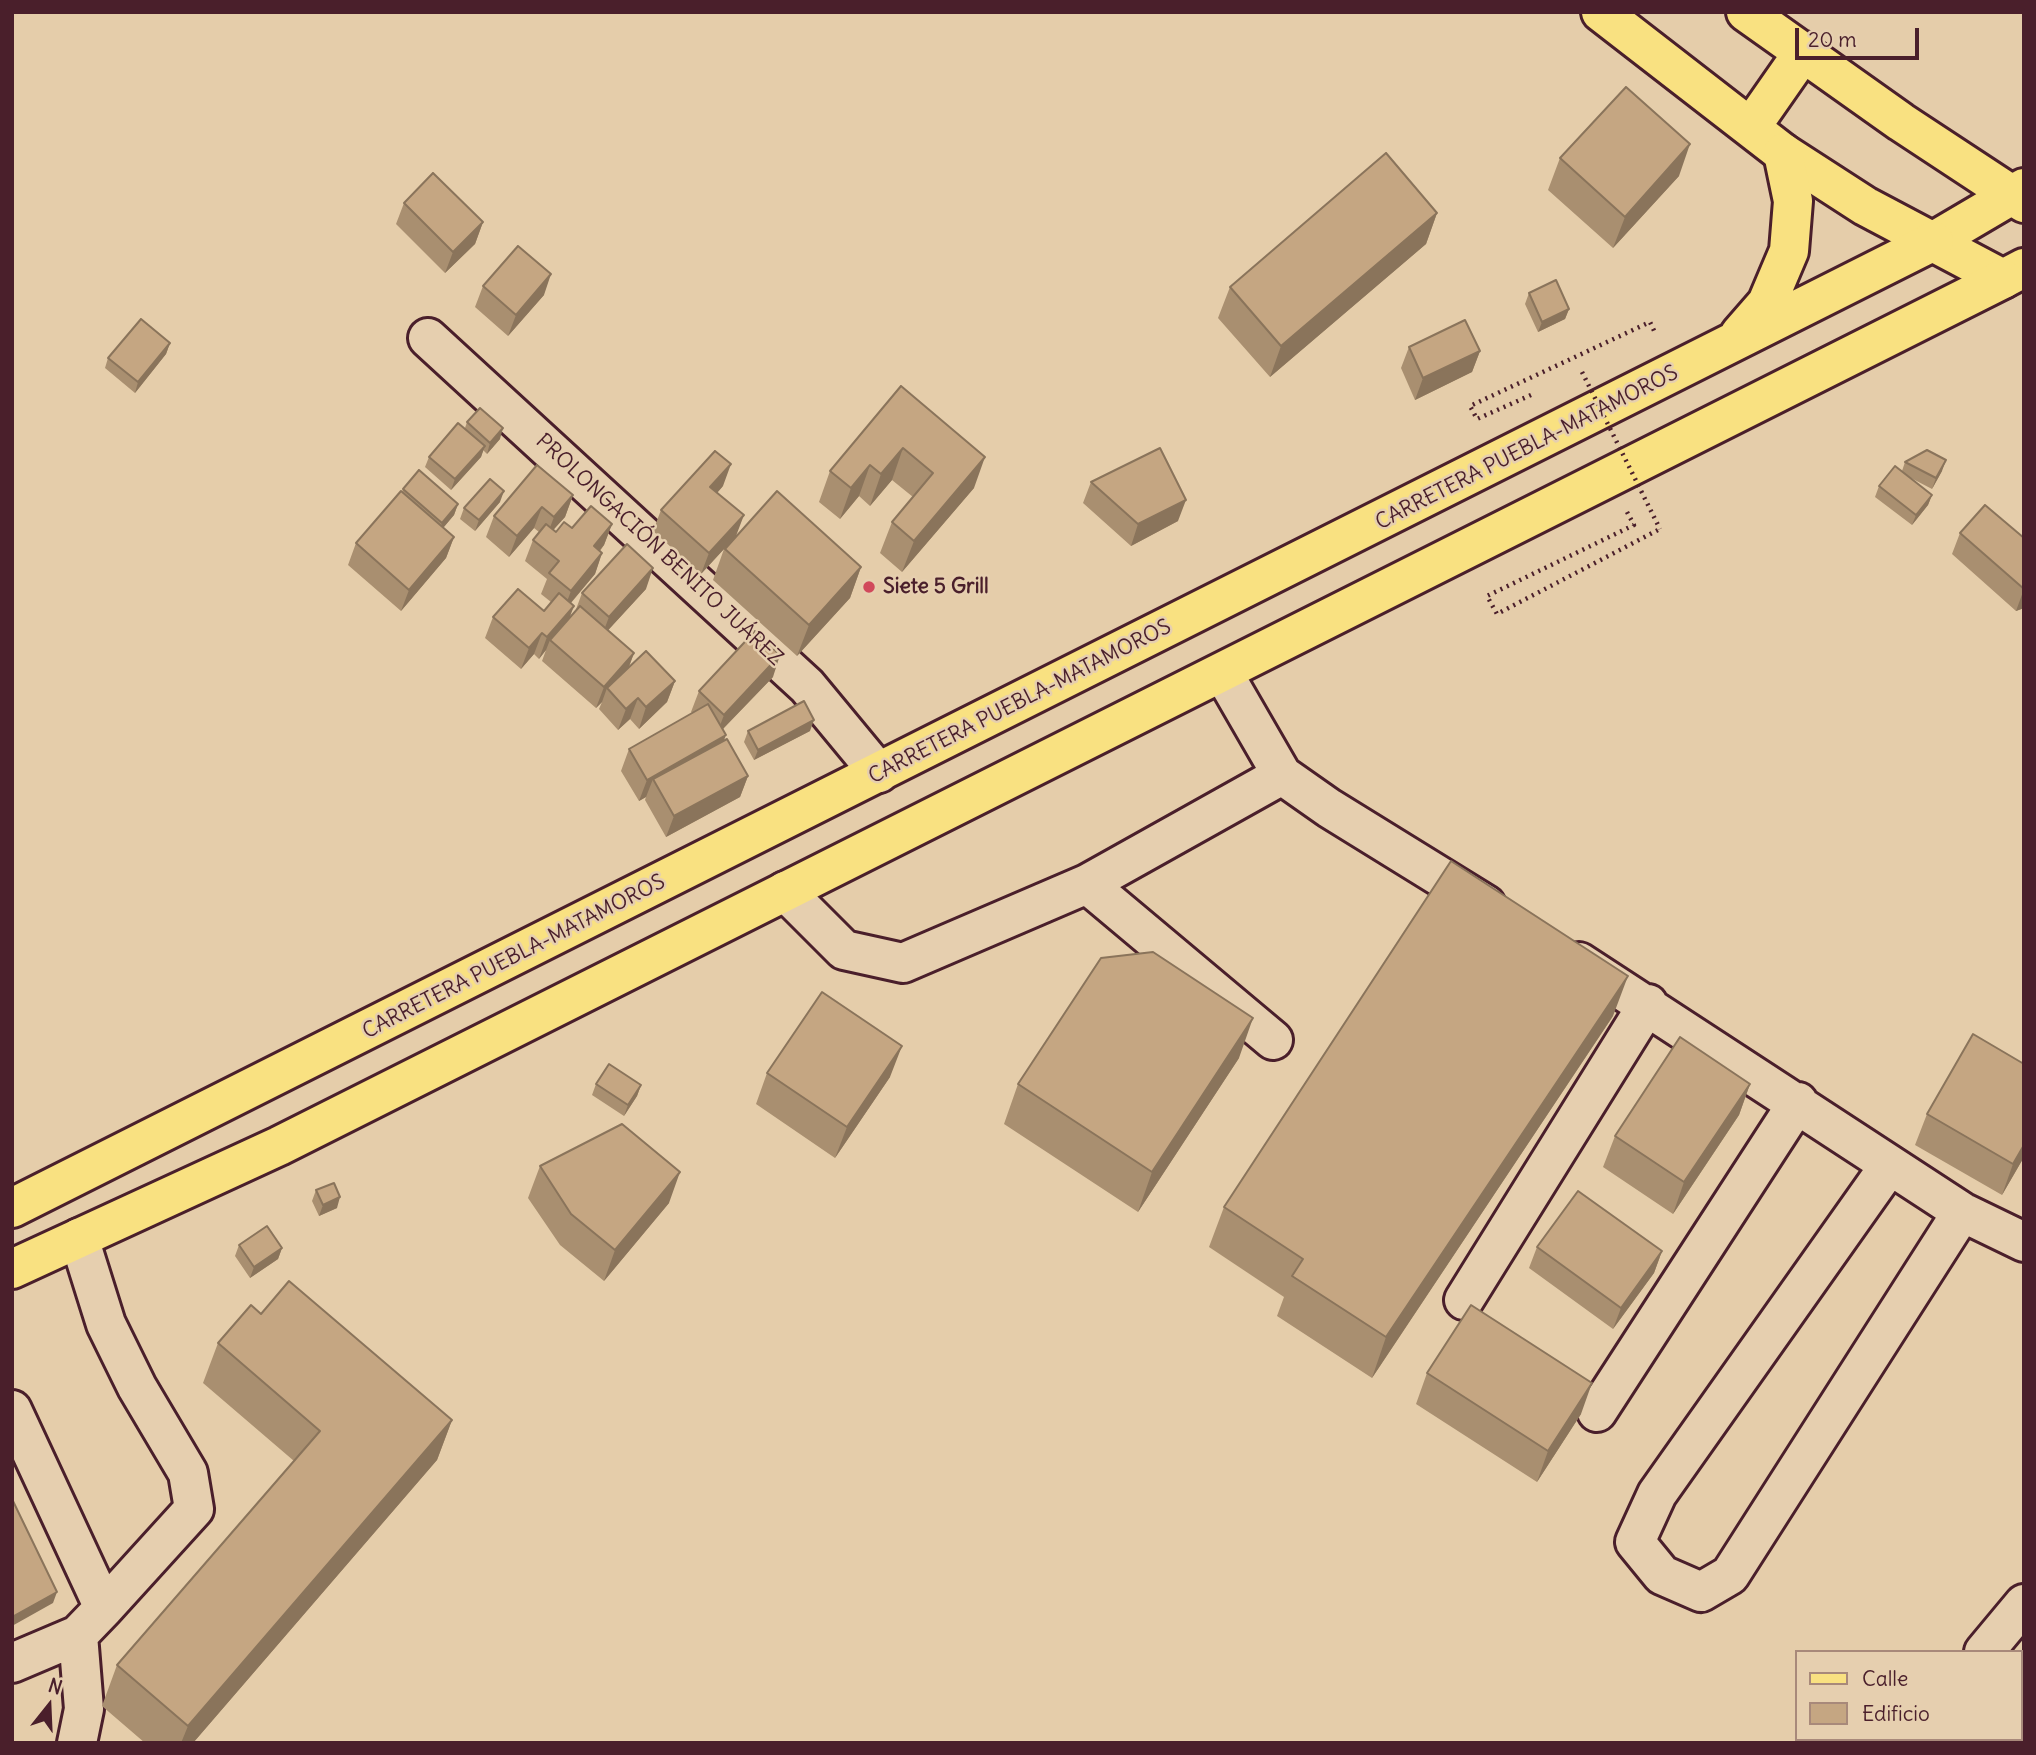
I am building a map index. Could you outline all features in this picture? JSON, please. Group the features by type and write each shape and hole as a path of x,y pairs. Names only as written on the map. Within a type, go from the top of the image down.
{"main road":[{"path":"1601,12 1783,153 1865,205 1934,241 2017,279"},
{"path":"1746,12 1902,122 2019,195"},
{"path":"1751,127 1804,51"},
{"path":"1730,344 1767,303 1789,251 1793,201 1783,153"},
{"name":"CARRETERA PUEBLA-MATAMOROS","path":"12,1208 1730,344 2019,195"},
{"path":"12,1269 279,1146 785,891 2017,279"}],"street":[{"name":"PROLONGACIÓN BENITO JUÁREZ","path":"428,338 807,687 879,773"},
{"path":"1223,673 1282,775 1329,808 1518,925"},
{"path":"785,891 844,950 903,963 1087,884 1282,775"},
{"path":"1087,884 1273,1040"},
{"path":"1553,946 1648,1004 1962,1212 2024,1242"},
{"path":"1464,1300 1648,1004"},
{"path":"1597,1412 1798,1102"},
{"path":"1889,1166 1657,1494 1635,1542 1662,1575 1701,1592 1730,1575 1962,1212"},
{"path":"12,1663 78,1635 194,1509 188,1473 137,1387 106,1324 79,1238"},
{"path":"12,1410 104,1608"},
{"path":"1986,1650 2024,1604"},
{"path":"76,1743 84,1709 78,1635"}],"path":[{"path":"1535,393 1477,419 1470,407 1650,322"},
{"path":"1570,377 1582,372 1660,530 1497,614 1487,596 1634,525"}],"building":[{"path":"1626,87 1690,144 1625,217 1560,158"},
{"path":"1386,153 1437,213 1281,346 1230,287"},
{"path":"433,173 483,222 453,252 404,203"},
{"path":"518,246 551,274 516,315 483,286"},
{"path":"1556,280 1569,309 1542,322 1529,293"},
{"path":"141,319 170,343 138,382 108,358"},
{"path":"1465,320 1480,351 1423,378 1409,347"},
{"path":"901,386 985,457 914,541 892,522 933,473 903,448 881,474 870,465 851,488 830,471"},
{"path":"480,408 503,428 490,443 467,422"},
{"path":"458,423 485,446 455,479 429,457"},
{"path":"1160,448 1186,500 1138,524 1091,482"},
{"path":"1927,450 1946,460 1936,478 1905,462"},
{"path":"715,451 731,464 710,487 744,515 709,553 661,510"},
{"path":"537,465 573,495 554,517 542,507 517,536 494,516"},
{"path":"1895,466 1932,495 1916,515 1879,486"},
{"path":"419,470 458,504 442,523 403,489"},
{"path":"490,479 504,491 479,520 464,508"},
{"path":"401,491 454,537 409,590 356,543"},
{"path":"777,491 861,567 809,625 725,549"},
{"path":"1985,505 2024,538 2024,589 1960,533"},
{"path":"591,506 612,524 594,546 602,553 571,591 549,573 559,561 533,540 546,524 556,532 564,522 572,528"},
{"path":"627,544 653,568 609,617 582,593"},
{"path":"518,589 544,611 559,593 574,606 547,637 542,633 529,648 493,617"},
{"path":"580,606 634,653 604,687 550,640"},
{"path":"755,631 780,655 724,715 699,691"},
{"path":"646,651 675,681 646,707 638,698 626,709 607,688"},
{"path":"804,701 814,720 758,750 748,731"},
{"path":"708,704 726,735 647,780 629,749"},
{"path":"727,739 748,776 674,816 653,779"},
{"path":"1451,861 1628,976 1386,1337 1292,1276 1303,1259 1224,1207"},
{"path":"1153,952 1253,1018 1152,1172 1018,1084 1101,958"},
{"path":"822,992 902,1046 847,1127 767,1073"},
{"path":"1973,1034 2024,1064 2024,1145 2013,1164 1927,1114"},
{"path":"1680,1037 1750,1084 1684,1182 1615,1136"},
{"path":"609,1064 641,1085 628,1105 596,1084"},
{"path":"622,1124 680,1172 615,1250 571,1214 540,1166"},
{"path":"334,1183 340,1197 323,1205 316,1190"},
{"path":"1578,1191 1662,1251 1621,1308 1537,1247"},
{"path":"267,1226 282,1248 254,1267 239,1245"},
{"path":"289,1281 452,1420 188,1726 117,1665 320,1431 218,1343 251,1305 261,1314"},
{"path":"1471,1305 1592,1383 1548,1451 1427,1373"},
{"path":"12,1499 57,1592 12,1617"}],"place":[{"name":"Siete 5 Grill","path":"869,587"}]}
